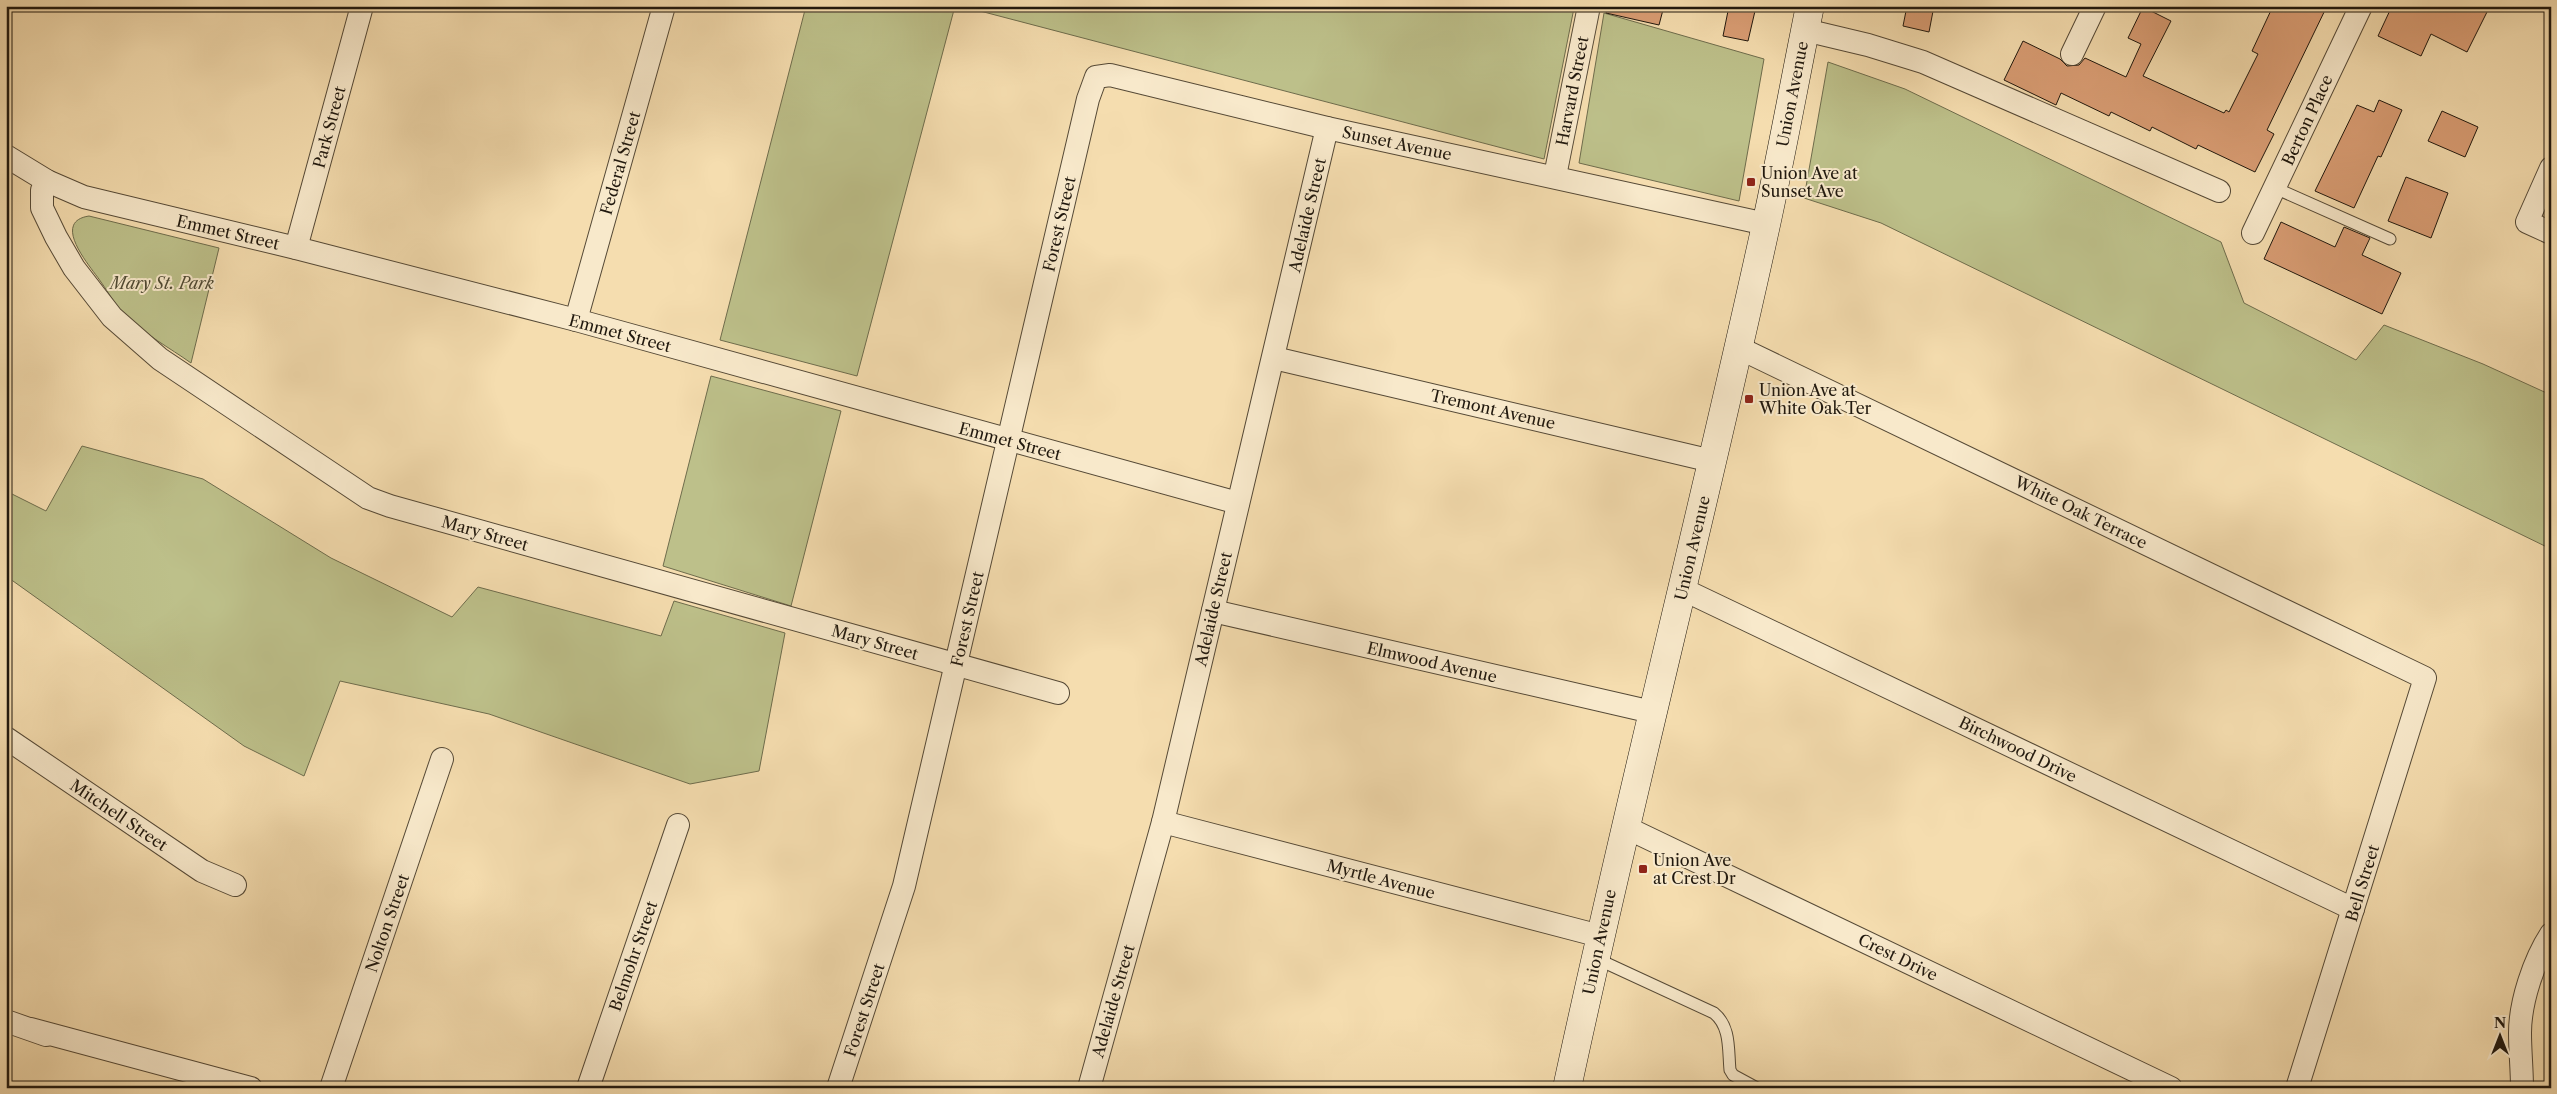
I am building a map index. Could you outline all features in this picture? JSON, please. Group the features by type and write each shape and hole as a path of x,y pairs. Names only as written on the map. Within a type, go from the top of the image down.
{"street":[{"name":"Park Street","path":"296,248 362,6"},
{"name":"Federal Street","path":"576,320 664,6"},
{"name":"Harvard Street","path":"1555,176 1589,6"},
{"path":"2072,54 2095,6"},
{"name":"Berton Place","path":"2253,234 2361,6"},
{"path":"1807,18 1868,45 1923,62 2219,191"},
{"name":"Union Avenue","path":"1567,1088 1624,826 1682,589 1766,224 1807,18"},
{"name":"Sunset Avenue","path":"1078,144 1096,77 1110,75 1327,128 1555,176 1766,224"},
{"name":"Adelaide Street","path":"1089,1088 1163,822 1327,128"},
{"name":"Forest Street","path":"838,1088 904,886 1078,144"},
{"name":"Emmet Street","path":"6,156 47,181 99,201 296,248 576,320 1007,441 1238,503"},
{"path":"2551,168 2527,222 2551,234"},
{"name":"Mary Street","path":"47,181 42,190 42,208 74,268 112,317 160,359 368,498 399,509 1058,693"},
{"name":"White Oak Terrace","path":"1737,347 2425,678"},
{"name":"Tremont Avenue","path":"1274,358 1712,461"},
{"name":"Birchwood Drive","path":"1682,589 2353,909"},
{"name":"Elmwood Avenue","path":"1213,611 1652,712"},
{"name":"Bell Street","path":"2296,1088 2425,678"},
{"name":"Mitchell Street","path":"6,738 202,871 236,885"},
{"name":"Nolton Street","path":"332,1088 442,759"},
{"name":"Myrtle Avenue","path":"1163,822 1598,947"},
{"name":"Belmohr Street","path":"588,1088 678,825"},
{"name":"Crest Drive","path":"1624,826 2172,1088"},
{"path":"2522,1088 2520,1031 2529,982 2542,947 2551,934"},
{"path":"6,1021 250,1088"},
{"path":"32,1029 189,1088"}],"lane":[{"path":"2275,188 2390,239"},
{"path":"1598,947 1722,1019 1726,1029 1730,1070 1733,1075 1757,1088"}],"green space":[{"path":"806,6 955,6 857,376 720,340"},
{"path":"961,6 1567,6 1574,8 1544,159"},
{"path":"1604,13 1764,59 1739,201 1579,163"},
{"path":"1828,62 1905,89 2221,242 2244,303 2356,360 2384,325 2483,364 2551,395 2551,549 1881,223 1804,198"},
{"name":"Mary St. Park","path":"89,216 219,248 191,363 133,323 122,312 89,266 77,246 73,236 73,227 78,220"},
{"path":"711,376 841,411 791,606 663,566"},
{"path":"82,446 203,479 331,558 452,617 478,587 661,636 674,601 785,633 759,771 690,784 489,714 340,681 304,776 244,746 6,576 6,491 46,511"}],"building":[{"path":"1607,6 1664,6 1659,25 1606,13"},
{"path":"1729,6 1755,11 1748,41 1723,36"},
{"path":"1907,6 1934,6 1929,32 1903,26"},
{"path":"2273,6 2327,6 2267,130 2274,134 2255,172 2198,145 2196,149 2152,127 2150,131 2111,112 2109,116 2061,93 2056,105 2004,80 2023,41 2060,59 2067,66 2079,65 2085,58 2126,77 2141,44 2128,38 2143,7 2171,21 2143,76 2224,113 2226,110 2229,112 2258,54 2252,51"},
{"path":"2392,6 2490,6 2467,52 2431,34 2421,56 2378,36"},
{"path":"2379,100 2402,110 2381,157 2378,156 2354,208 2315,191 2357,105 2374,112"},
{"path":"2442,111 2478,127 2465,157 2428,141"},
{"path":"2406,177 2448,193 2431,238 2388,221"},
{"path":"2281,222 2335,247 2344,227 2370,238 2362,255 2401,273 2382,314 2264,259"}],"place":[{"name":"Union Ave at Sunset Ave","path":"1751,182"},
{"name":"Union Ave at White Oak Ter","path":"1749,399"},
{"name":"Union Ave at Crest Dr","path":"1643,869"}]}
